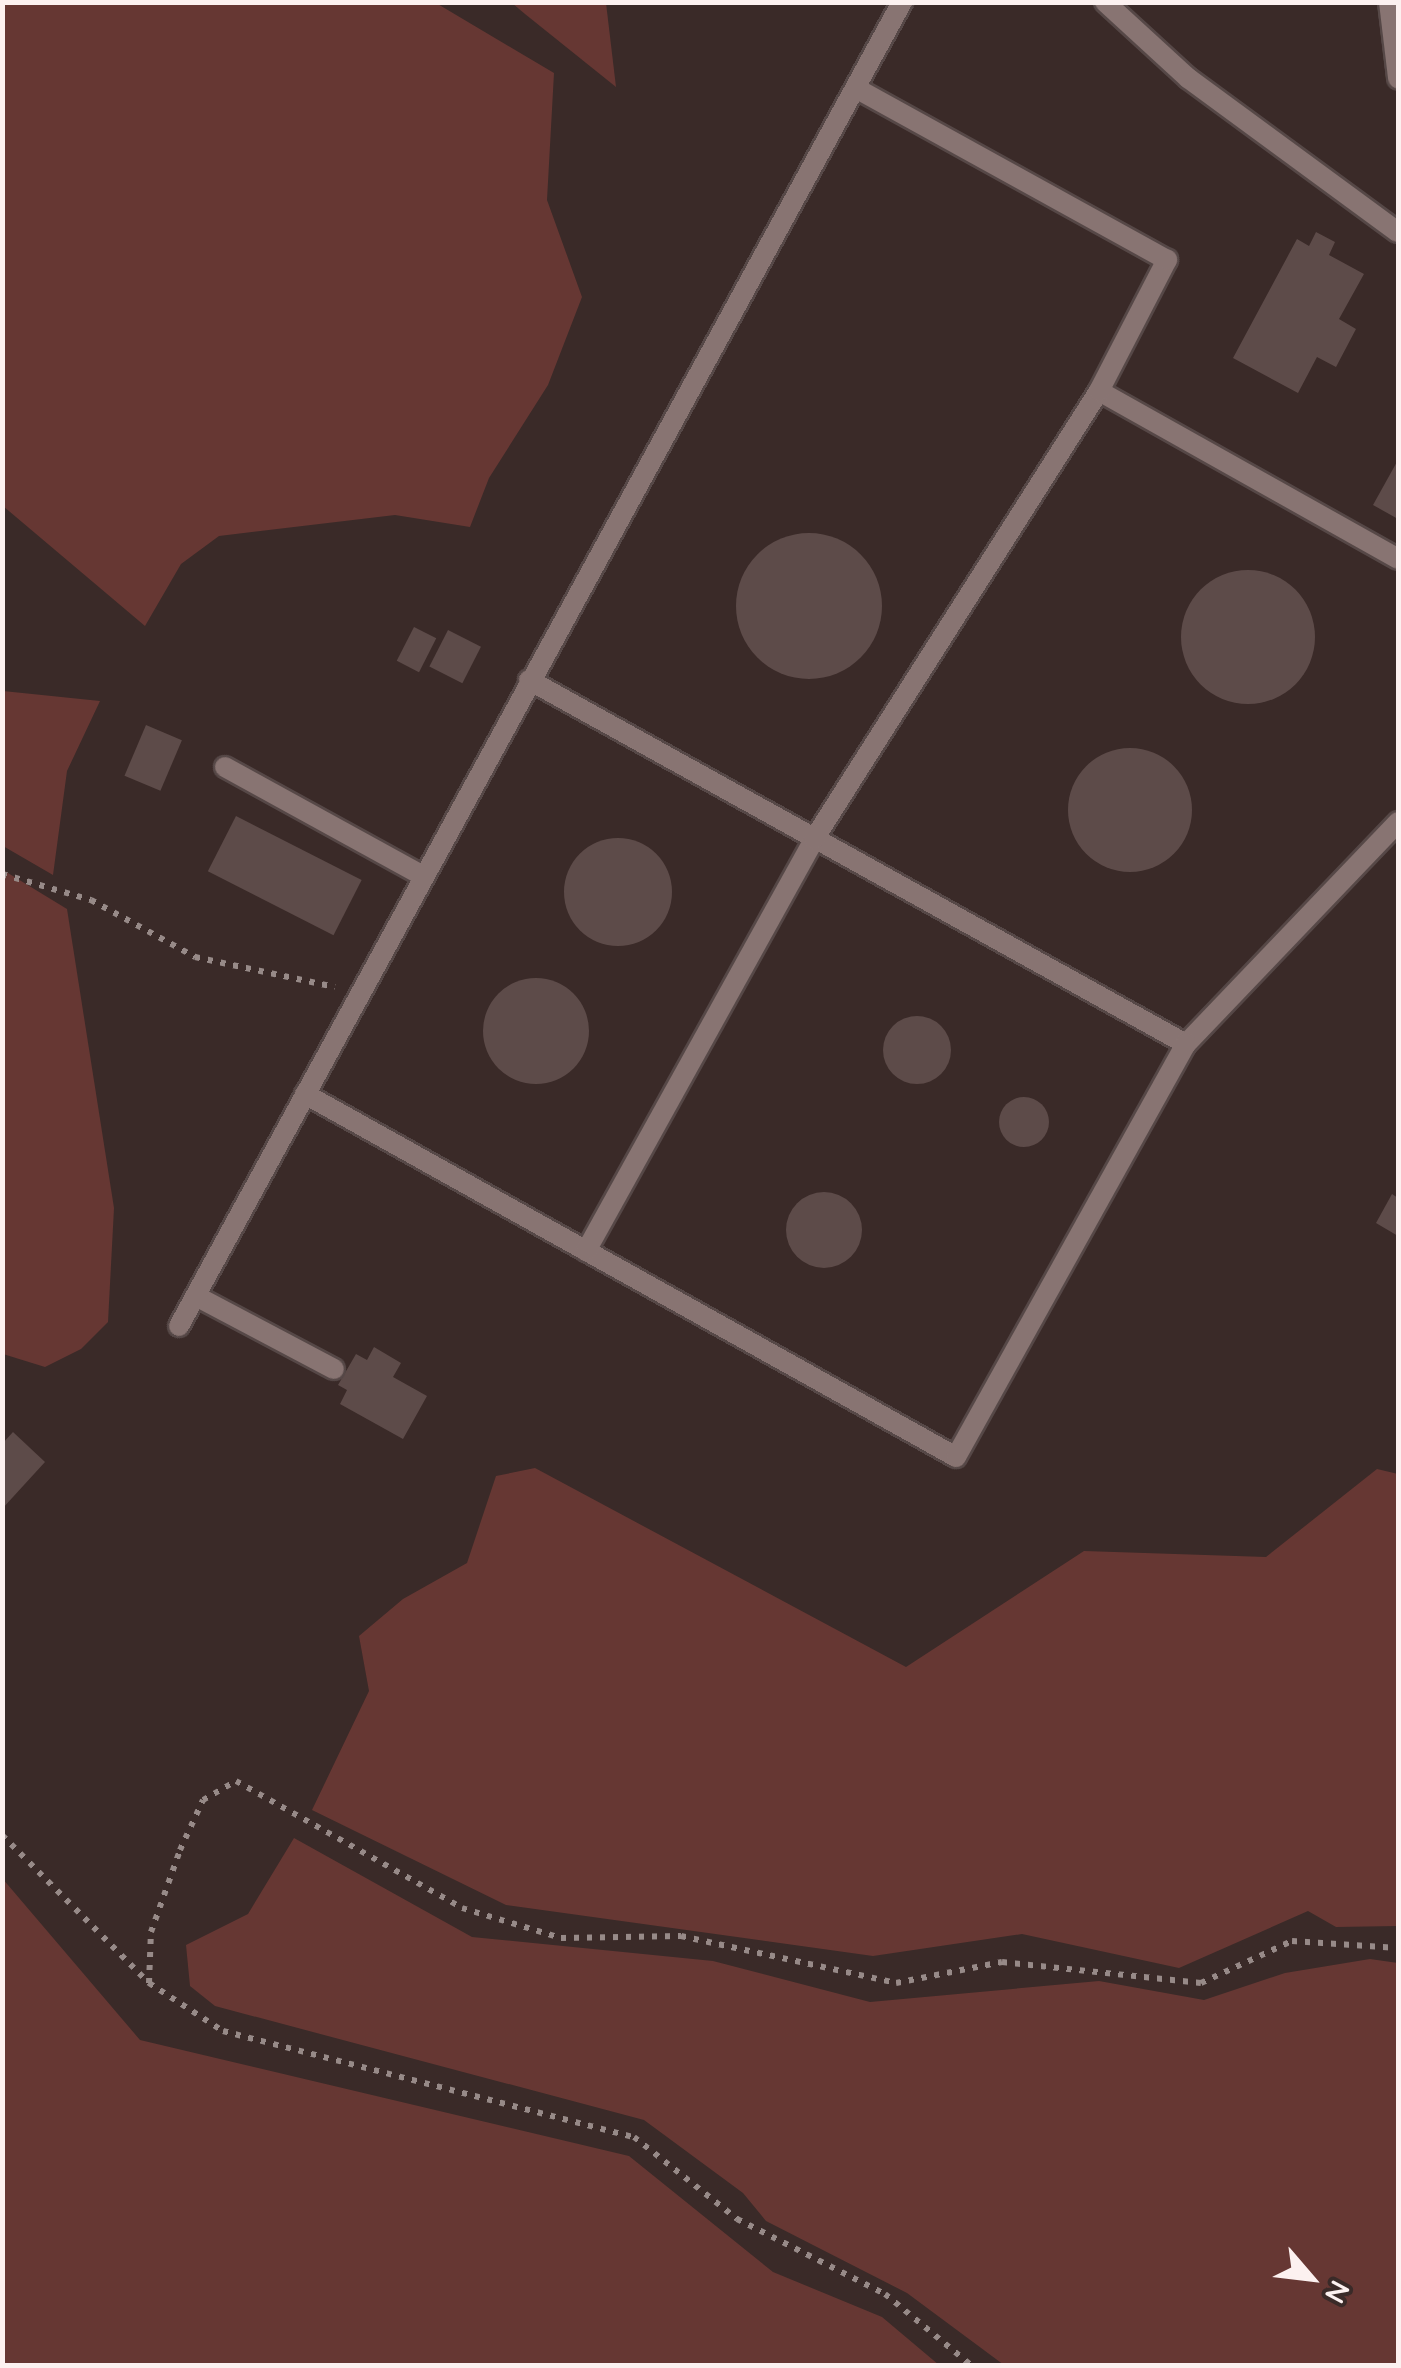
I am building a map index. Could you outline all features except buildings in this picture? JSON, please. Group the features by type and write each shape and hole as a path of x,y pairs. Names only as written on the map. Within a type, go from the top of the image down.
{"lane":[{"path":"178,1326 902,2"},
{"path":"1105,2 1188,78 1398,232"},
{"path":"1389,2 1398,78"},
{"path":"586,1250 814,839 1099,391 1166,260 856,88"},
{"path":"1099,391 1398,558"},
{"path":"529,680 1186,1044"},
{"path":"225,767 423,876"},
{"path":"305,1094 956,1458 1186,1044 1398,822"},
{"path":"196,1296 334,1369"}],"path":[{"path":"2,874 91,900 195,957 360,993"},
{"path":"149,1983 151,1932 180,1850 204,1800 236,1781 462,1908 561,1938 681,1936 896,1983 1002,1962 1201,1983 1292,1941 1398,1948"},
{"path":"2,1835 149,1983 224,2032 634,2137 737,2219 885,2294 972,2366"}],"shaded area":[{"path":"2,3 436,3 554,73 547,200 582,297 548,385 489,478 470,527 395,515 219,536 181,564 145,626 3,506"},
{"path":"512,3 606,3 616,87 525,14"},
{"path":"3,691 100,701 67,771 53,875 3,846"},
{"path":"3,870 67,909 114,1208 108,1322 81,1349 45,1367 3,1354"},
{"path":"535,1468 906,1667 1084,1551 1266,1557 1377,1469 1398,1474 1398,1926 1336,1927 1308,1911 1179,1968 1022,1934 873,1956 506,1905 312,1810 369,1691 359,1636 403,1599 467,1563 496,1476"},
{"path":"294,1838 472,1937 713,1961 870,2002 1099,1981 1204,2000 1285,1973 1370,1959 1398,1963 1398,2365 1004,2365 907,2293 766,2221 743,2193 644,2120 215,2006 190,1986 186,1945 248,1914"},
{"path":"2,1878 140,2040 629,2156 773,2272 882,2317 939,2365 3,2365"}]}
